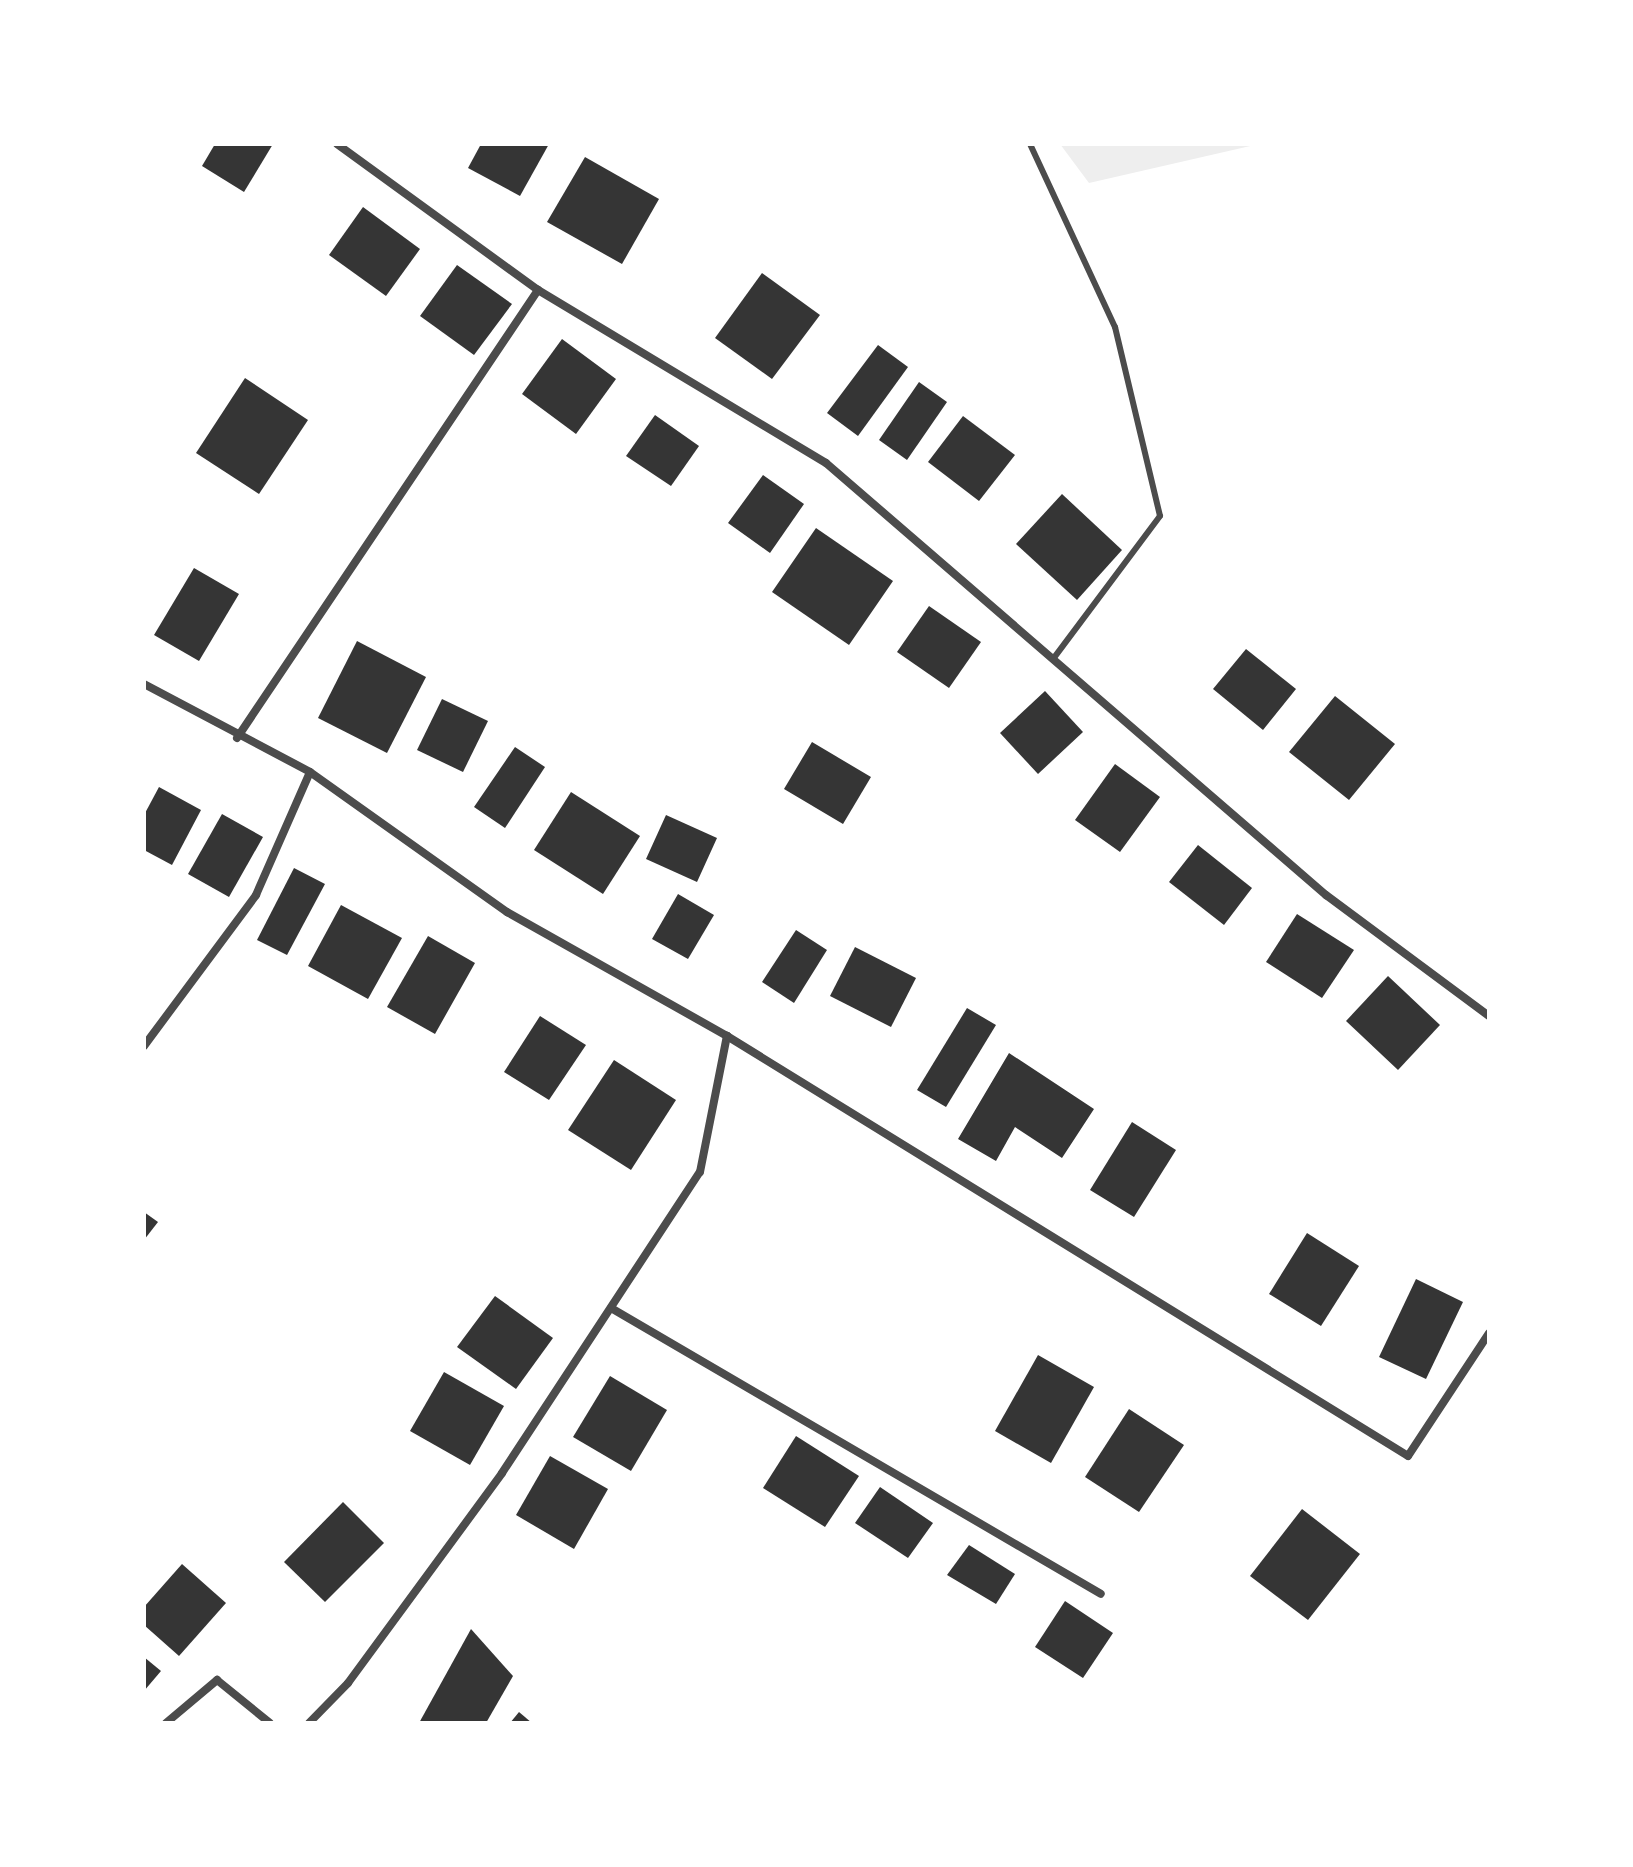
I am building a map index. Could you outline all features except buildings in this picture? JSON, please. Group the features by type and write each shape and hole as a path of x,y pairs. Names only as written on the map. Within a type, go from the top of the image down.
{"street":[{"path":"337,144 538,290 826,463 1326,895 1489,1016"},
{"path":"237,738 538,290"},
{"path":"144,684 237,738 310,772 507,912 727,1036 1408,1456 1489,1333"},
{"path":"144,1046 256,895 310,772"},
{"path":"309,1723 348,1683 484,1498 700,1172 727,1036"},
{"path":"611,1308 1101,1594"},
{"path":"166,1723 217,1680 270,1723"}],"lane":[{"path":"1030,144 1115,327 1160,516 1053,659"}],"shaded area":[{"path":"1060,144 1259,144 1089,183"}]}
